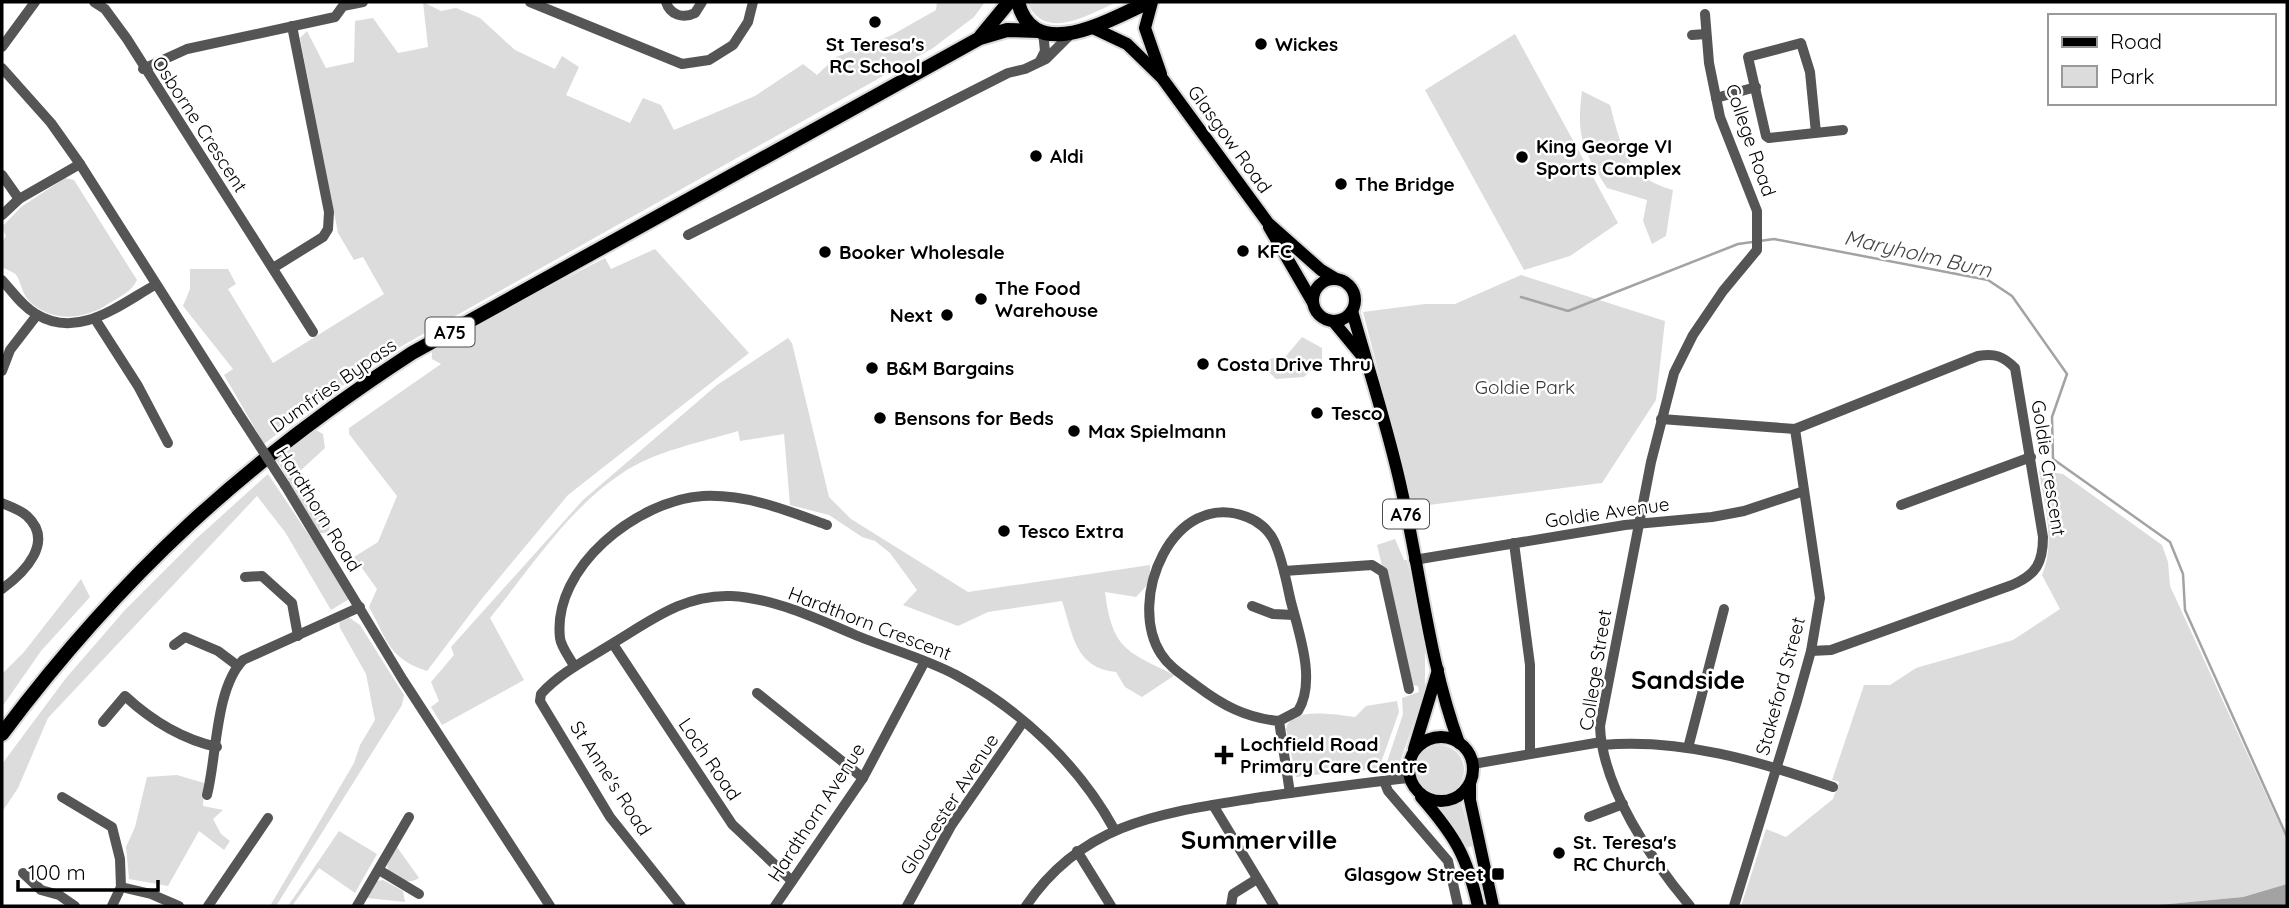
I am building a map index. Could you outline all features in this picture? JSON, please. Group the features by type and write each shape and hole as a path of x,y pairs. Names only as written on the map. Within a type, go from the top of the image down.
{"highway":[{"name":"Dumfries Bypass","path":"980,37 1009,2"},
{"path":"1018,2 1025,19 1041,32"},
{"name":"A75","path":"1041,32 1056,36 1072,33 1150,2"},
{"name":"Dumfries Bypass","path":"2,734 91,622 173,537 258,462 322,413 412,353 980,37 1007,30 1041,32"}],"main road":[{"name":"Glasgow Road","path":"1150,2 1145,28 1162,78"},
{"name":"Glasgow Road","path":"1091,27 1127,44 1162,78 1268,223 1321,270 1336,279"},
{"name":"Glasgow Road","path":"1268,223 1278,246 1312,300"},
{"path":"1312,300 1322,282 1336,279"},
{"name":"A76","path":"1336,279 1352,289 1355,301 1352,311 1403,493 1414,560 1439,668 1459,743 1473,764"},
{"name":"A76","path":"1312,300 1318,315 1333,321 1367,362"},
{"path":"1333,321 1343,319 1352,311"},
{"path":"1439,668 1413,753 1409,778 1460,847 1469,868 1478,906"},
{"path":"1413,753 1429,739 1450,738 1459,743"},
{"path":"1473,764 1470,800 1493,906"},
{"path":"1418,793 1427,799 1446,801 1464,792 1470,784"}],"street":[{"path":"2,47 35,2"},
{"name":"Osborne Crescent","path":"94,2 105,9 313,332"},
{"path":"143,69 187,49 335,17 344,6 363,2"},
{"path":"530,2 681,64 709,60 733,45 748,22 752,2"},
{"path":"666,2 671,12 683,16 695,13 702,2"},
{"name":"College Road","path":"1661,419 1674,373 1693,335 1757,250 1756,211 1716,98 1705,14"},
{"path":"274,268 323,237 328,229 329,212 292,26"},
{"path":"1037,64 1045,51 1041,32"},
{"path":"688,235 998,78 1037,64 1072,33"},
{"path":"1692,35 1706,34"},
{"path":"1816,133 1810,72 1801,43 1748,57 1766,136 1816,133 1843,130"},
{"name":"Hardthorn Road","path":"2,68 51,123 80,164 285,485 328,561 360,607 403,680 550,906"},
{"path":"1716,98 1756,87"},
{"path":"2,215 19,199 80,164"},
{"path":"2,175 19,199"},
{"path":"2,279 37,316 70,324 95,319 155,285"},
{"path":"2,371 10,350 37,316"},
{"path":"95,319 138,386 168,443"},
{"name":"Goldie Crescent","path":"1795,429 1992,353 2004,357 2015,368 2031,457 2043,555 2038,568 2027,579 1831,650 1811,650"},
{"path":"1661,419 1795,429"},
{"name":"College Street","path":"1661,419 1600,726 1601,743 1623,804 1652,860 1690,906"},
{"name":"Stakeford Street","path":"1734,906 1811,650 1820,598 1795,429"},
{"path":"1901,505 2031,457"},
{"name":"Goldie Avenue","path":"1414,560 1640,524 1733,513 1804,491"},
{"path":"575,666 560,641 560,620 564,602 601,545 648,510 671,501 703,496 736,498 765,502 827,525"},
{"path":"2,503 27,516 38,533 37,553 16,578 2,589"},
{"path":"1206,512 1238,513 1263,526 1274,540 1294,615 1308,686 1305,700 1298,711 1279,721 1260,719 1236,711 1169,665 1153,639 1148,617 1154,577 1171,543 1178,531 1206,512"},
{"path":"1514,543 1530,664 1530,752"},
{"path":"1284,571 1372,565 1383,572 1409,689"},
{"path":"245,577 262,576 292,603 298,636"},
{"name":"Hardthorn Crescent","path":"540,701 541,694 550,684 662,612 685,603 732,596 806,615 964,680 1053,747 1082,779 1114,830"},
{"path":"1252,606 1273,614 1294,615"},
{"path":"207,795 224,692 238,666 243,660 360,607"},
{"path":"1688,748 1724,609"},
{"path":"174,645 185,637 205,643 238,666"},
{"name":"Loch Road","path":"612,644 732,824 792,881"},
{"name":"Hardthorn Avenue","path":"775,906 863,778 924,663"},
{"path":"757,693 863,778"},
{"path":"103,722 125,696 147,717 193,742 217,747"},
{"name":"St Anne's Road","path":"540,701 610,817 681,906"},
{"path":"1279,721 1290,793"},
{"name":"Gloucester Avenue","path":"907,906 951,826 1023,722"},
{"path":"1473,764 1530,752 1601,743 1626,743 1688,748 1777,767 1833,787"},
{"path":"1026,906 1060,865 1077,852 1114,830 1166,812 1409,778"},
{"path":"1384,780 1388,791 1448,861 1458,906"},
{"path":"62,797 112,827 120,859 121,887 112,906"},
{"path":"1589,817 1623,804"},
{"path":"1213,805 1273,906"},
{"path":"357,906 409,817"},
{"path":"208,906 268,818"},
{"path":"1077,852 1111,906"},
{"path":"379,870 419,894"},
{"path":"23,873 41,890 58,895 75,906"},
{"path":"1231,906 1233,894 1257,879"},
{"path":"121,887 150,894 180,906"}],"green space":[{"path":"423,2 441,11 456,8 480,18 515,50 555,69 562,56 579,67 566,95 630,123 643,98 661,105 674,130 755,96 803,64 817,75 836,57 892,35 936,10 937,2 985,2 974,17 933,48 400,347 324,398 264,444 224,375 233,369 183,306 190,289 190,269 228,269 236,284 228,289 273,363 384,294 363,257 354,260 338,233 300,38 307,31 326,68 354,62 355,21 373,18 398,53 428,47"},
{"path":"1027,2 1117,2 1081,18 1056,23 1045,21 1035,14"},
{"name":"King George VI Sports Complex","path":"1515,34 1618,223 1570,256 1524,270 1425,90"},
{"path":"1582,91 1610,105 1623,147 1636,169 1658,185 1673,190 1666,236 1652,244 1643,221 1647,200 1607,188 1587,153 1580,120"},
{"path":"65,178 74,180 137,280 128,291 96,311 66,317 46,313 37,308 27,299 17,276 2,267 2,242 6,236 2,227 21,207"},
{"path":"655,249 749,353 568,495 480,601 427,671 414,666 397,654 385,639 369,607 377,589 354,557 378,542 397,496 349,434 349,428 441,364 432,359 432,350 449,338 605,258 611,269"},
{"name":"Goldie Park","path":"1521,275 1665,321 1656,400 1602,483 1413,507 1363,312 1425,304 1455,304"},
{"path":"1302,337 1322,348 1322,359 1304,377 1276,379 1265,368 1269,359 1286,356"},
{"path":"788,338 792,343 829,497 851,519 968,592 1150,565 1150,582 1136,597 1105,592 1108,611 1112,626 1125,646 1134,654 1175,675 1142,697 1125,687 1116,672 1102,669 1084,657 1073,637 1062,601 988,612 958,626 903,605 917,590 890,553 875,541 862,537 829,515 790,505 784,434 740,441 738,431 648,459 621,474 584,504 490,618 524,680 442,725 431,707 439,701 431,682 454,655 451,647 583,500 717,385"},
{"path":"312,428 323,434 325,448 299,472 331,524 328,533 320,533 275,458"},
{"path":"2039,470 2063,474 2162,545 2168,562 2170,586 2287,840 2287,884 2243,897 2148,906 1741,906 1766,829 1786,837 1833,799 1839,782 1832,780 1864,685 1890,685 1916,668 2013,640 2060,609 2042,575 2049,537"},
{"path":"268,474 351,598 331,610 285,532 257,496 48,718 18,788 2,812 2,764 66,678 125,610 197,538"},
{"path":"1395,539 1404,560 1407,560 1425,640 1425,691 1400,762 1383,774 1403,714 1402,698 1419,692 1418,686 1411,685 1377,545"},
{"path":"81,579 90,597 41,651 2,707 2,674 24,652"},
{"path":"348,617 360,625 404,695 402,705 276,906 270,906 354,763 360,745 375,720 366,674 340,628 339,620"},
{"path":"1397,701 1399,712 1378,771 1358,770 1296,777 1286,729 1296,717 1326,714 1355,717 1366,706"},
{"path":"1439,745 1457,752 1464,770 1457,788 1439,795 1421,788 1414,770 1421,752"},
{"path":"177,775 204,783 203,806 223,810 213,819 221,834 230,841 224,850 199,831 168,886 129,879 126,847 135,827 147,777"},
{"path":"1461,801 1473,846 1465,848 1438,808"},
{"path":"339,831 377,854 355,893 319,868 292,906 288,906"},
{"path":"397,847 419,878 406,881 388,870 387,865"},
{"path":"383,880 403,891 405,902 367,898 377,881"}],"shaded area":[{"path":"2287,884 2287,906 2148,906 2243,897"}],"waterway":[{"name":"Maryholm Burn","path":"1521,297 1568,311 1738,244 1774,239 1988,280 2012,296 2067,374 2052,417 2053,459 2170,542 2183,574 2185,610 2287,837"}],"place":[{"name":"St Teresa's RC School","path":"875,22"},
{"name":"Wickes","path":"1261,44"},
{"name":"Aldi","path":"1036,156"},
{"name":"King George VI Sports Complex","path":"1522,157"},
{"name":"The Bridge","path":"1341,184"},
{"name":"KFC","path":"1243,251"},
{"name":"Booker Wholesale","path":"825,252"},
{"name":"The Food Warehouse","path":"981,299"},
{"name":"Next","path":"947,315"},
{"name":"Costa Drive Thru","path":"1203,364"},
{"name":"B&M Bargains","path":"872,368"},
{"name":"Tesco","path":"1317,413"},
{"name":"Bensons for Beds","path":"880,418"},
{"name":"Max Spielmann","path":"1074,431"},
{"name":"Tesco Extra","path":"1004,531"},
{"name":"Lochfield Road Primary Care Centre","path":"1224,755"},
{"name":"St. Teresa's RC Church","path":"1559,853"},
{"name":"Glasgow Street","path":"1498,874"}],"district":[{"name":"Sandside","path":"1688,679"},
{"name":"Summerville","path":"1259,839"}]}
